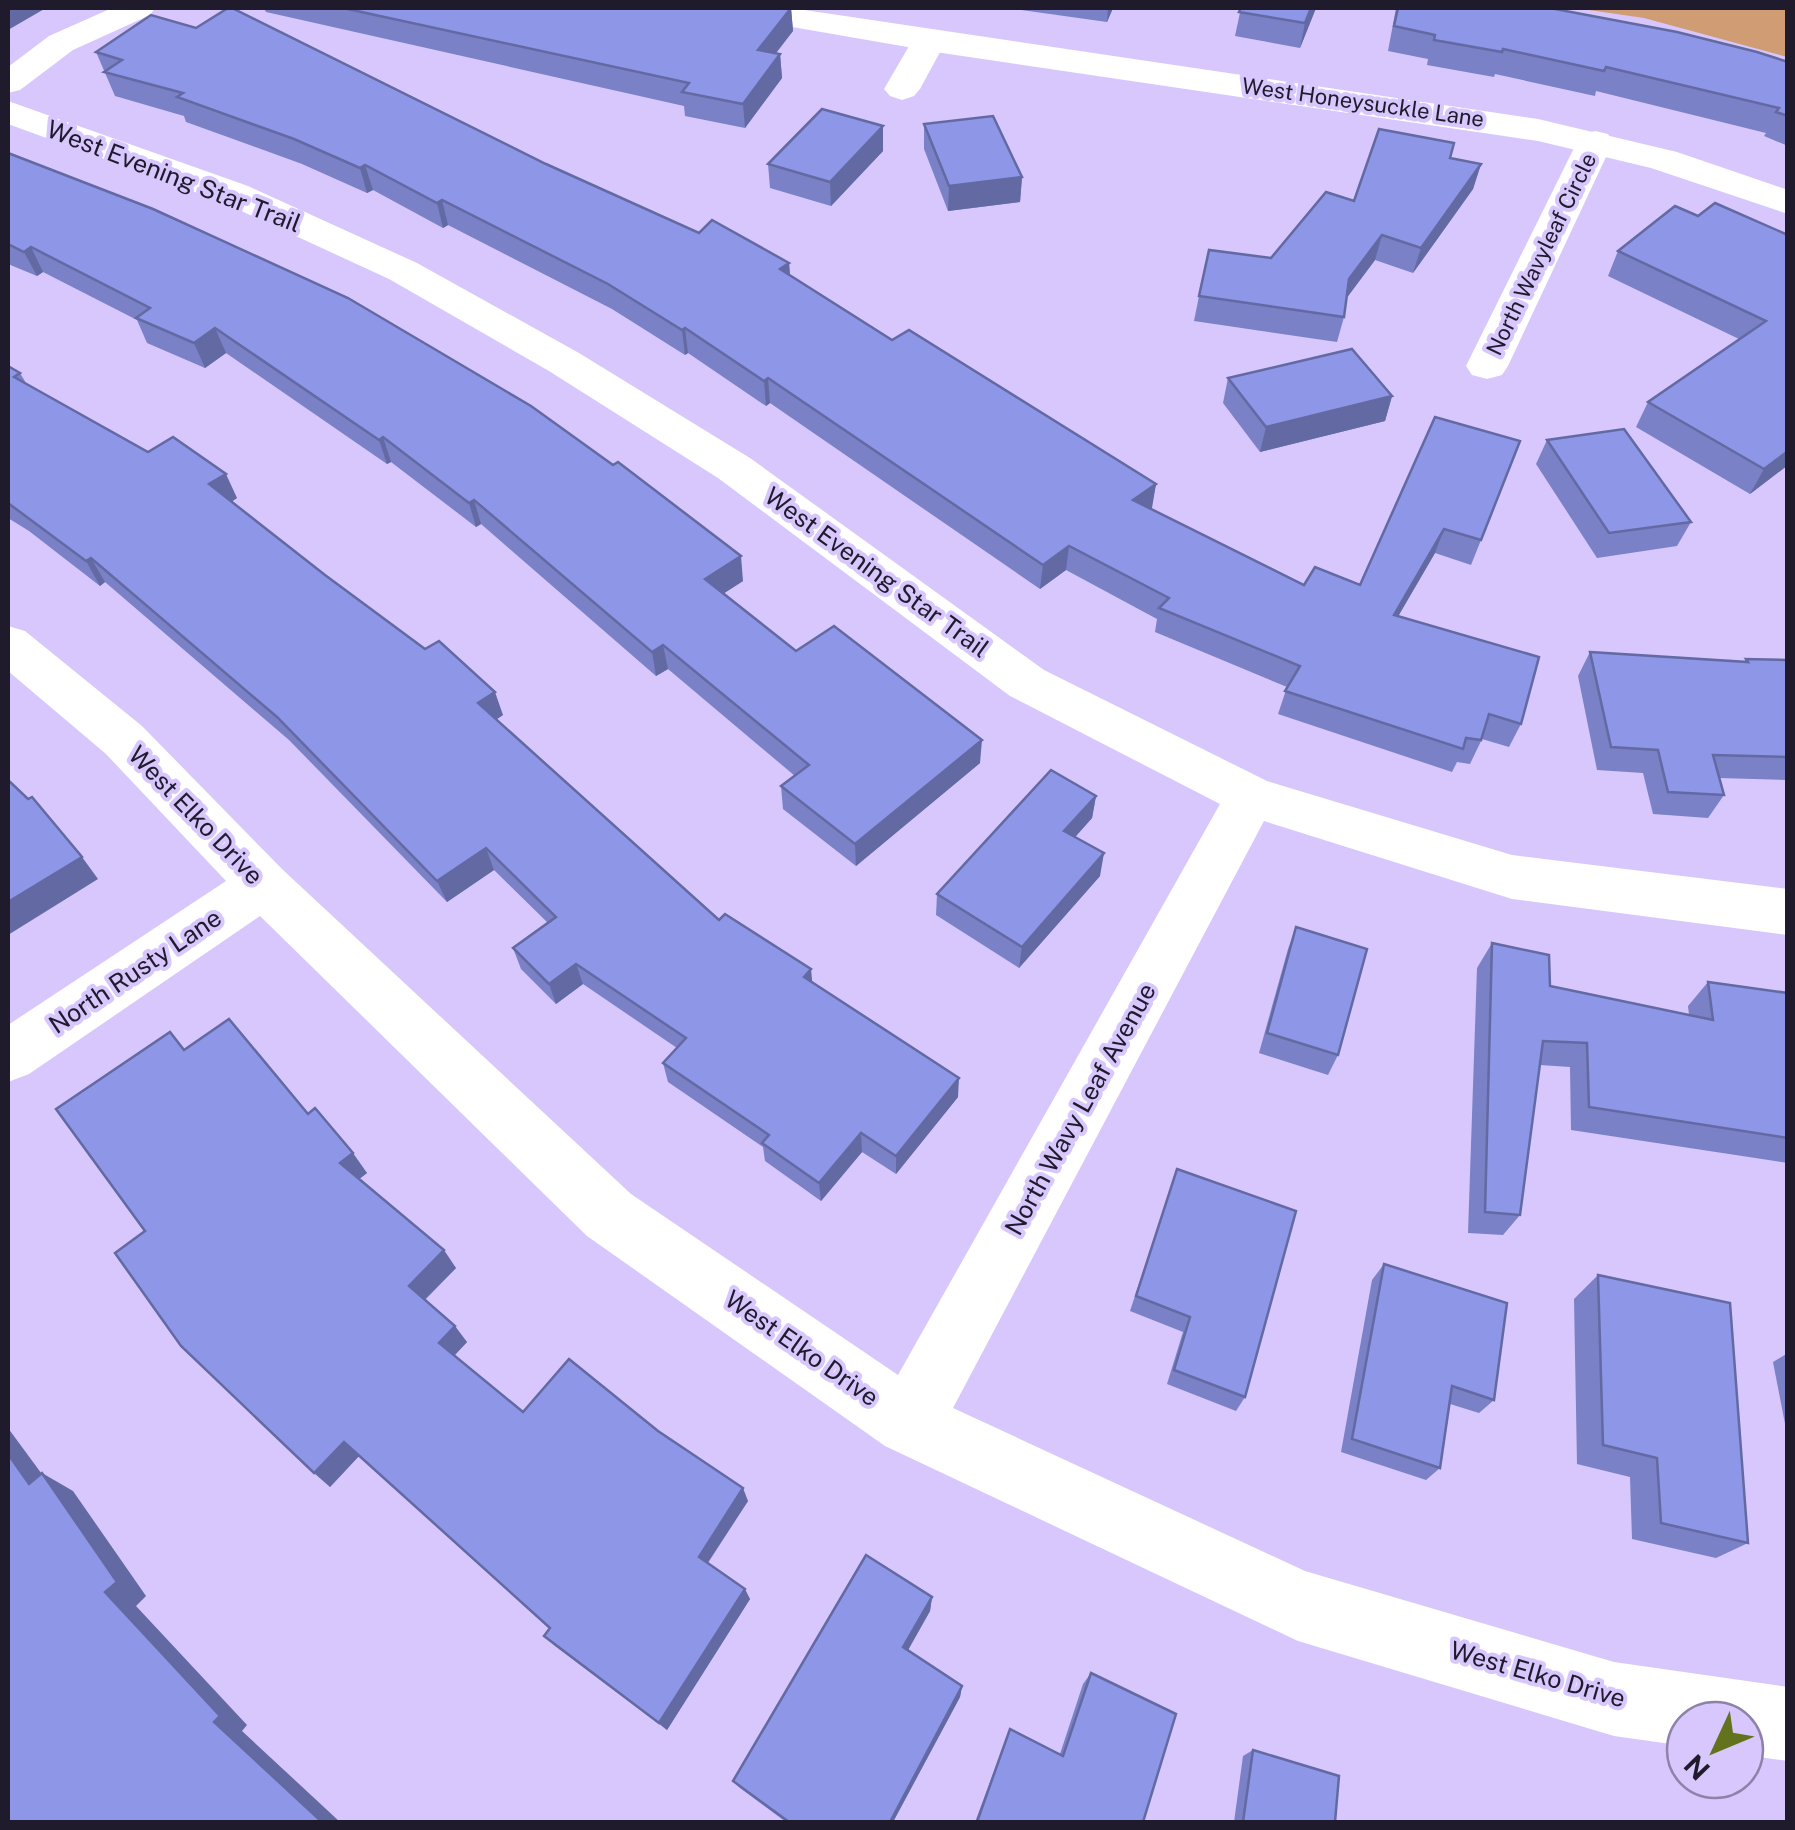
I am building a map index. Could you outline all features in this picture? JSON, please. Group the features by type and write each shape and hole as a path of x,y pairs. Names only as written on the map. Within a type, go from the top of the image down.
{"street":[{"path":"8,82 61,43 138,8"},
{"name":"West Honeysuckle Lane","path":"741,8 930,40 1478,118 1688,165 1788,204"},
{"path":"902,90 930,40"},
{"name":"West Evening Star Trail","path":"8,112 235,194 403,271 564,362 734,468 1027,683 1251,796 1512,876 1788,912"},
{"name":"North Wavyleaf Circle","path":"1488,366 1595,142"},
{"name":"West Elko Drive","path":"8,644 124,740 264,885 609,1215 909,1422 1298,1605 1614,1698 1788,1724"},
{"name":"North Wavy Leaf Avenue","path":"909,1422 1251,796"},
{"name":"North Rusty Lane","path":"8,1056 264,885"}],"shaded area":[{"path":"1575,8 1787,8 1787,57 1644,18"}],"building":[{"path":"228,8 546,164 699,233 712,220 789,263 780,269 892,340 909,330 1156,484 1133,500 1304,585 1315,567 1360,585 1435,417 1520,441 1481,540 1444,529 1394,615 1539,657 1521,724 1489,714 1481,740 1466,738 1463,749 1285,691 1300,666 1159,608 1169,598 1069,546 1043,565 768,378 764,381 685,328 682,330 608,284 365,165 360,168 294,139 177,97 183,93 104,72 122,60 96,52 151,15 196,28"},
{"path":"343,8 791,8 758,50 780,54 743,104 682,92 689,83"},
{"path":"1241,8 1311,8 1305,23 1239,12"},
{"path":"1398,8 1550,8 1757,52 1788,62 1788,116 1776,112 1779,108 1606,67 1604,71 1503,49 1502,52 1434,40 1435,35 1394,26"},
{"path":"822,109 883,126 830,182 768,164"},
{"path":"993,116 1022,177 949,186 924,124"},
{"path":"1379,129 1454,143 1450,158 1481,164 1421,248 1382,235 1349,279 1344,317 1199,296 1209,250 1271,258 1326,192 1354,201"},
{"path":"8,153 153,209 348,298 531,406 613,465 618,462 741,556 705,579 796,651 834,626 982,740 855,844 781,786 809,765 663,645 652,652 474,500 469,503 383,437 379,440 215,328 194,343 136,318 150,308 31,247 24,252 8,244"},
{"path":"1715,203 1788,235 1788,451 1764,469 1648,402 1766,321 1618,251 1675,206 1698,216"},
{"path":"1352,349 1392,396 1266,427 1228,378"},
{"path":"8,366 20,373 14,377 148,452 173,437 226,474 209,484 425,649 439,641 495,692 478,703 719,920 725,914 811,969 804,977 959,1078 896,1156 861,1133 819,1183 762,1143 769,1135 663,1063 686,1038 576,964 549,984 513,948 556,917 486,848 437,881 277,717 91,558 86,561 8,503"},
{"path":"1624,429 1691,522 1609,533 1547,440"},
{"path":"1590,652 1748,662 1746,659 1788,660 1788,757 1713,755 1724,795 1668,792 1658,750 1611,747"},
{"path":"1051,770 1096,796 1064,831 1104,853 1022,947 937,894"},
{"path":"8,780 28,799 32,797 82,857 8,902"},
{"path":"1296,927 1367,949 1338,1055 1267,1033"},
{"path":"1492,943 1549,955 1550,986 1713,1020 1708,982 1788,993 1788,1138 1589,1107 1587,1043 1543,1041 1520,1215 1485,1212"},
{"path":"229,1019 308,1114 315,1108 353,1153 340,1163 444,1250 409,1286 455,1326 439,1343 523,1412 569,1359 658,1431 743,1488 699,1557 745,1589 659,1723 544,1636 550,1628 344,1442 314,1473 181,1346 115,1253 145,1231 56,1109 170,1032 184,1050"},
{"path":"1177,1169 1296,1211 1245,1397 1174,1370 1190,1317 1136,1296"},
{"path":"1384,1264 1507,1303 1494,1400 1452,1386 1440,1468 1352,1439"},
{"path":"1598,1275 1730,1303 1748,1543 1661,1523 1657,1458 1603,1445"},
{"path":"8,1454 29,1484 42,1473 117,1582 105,1592 220,1716 214,1722 322,1822 8,1822"},
{"path":"866,1555 932,1597 903,1647 962,1686 890,1822 789,1822 733,1781"},
{"path":"1091,1673 1176,1714 1143,1822 977,1822 1010,1729 1063,1756"},
{"path":"1253,1750 1339,1776 1335,1822 1243,1822"}]}
